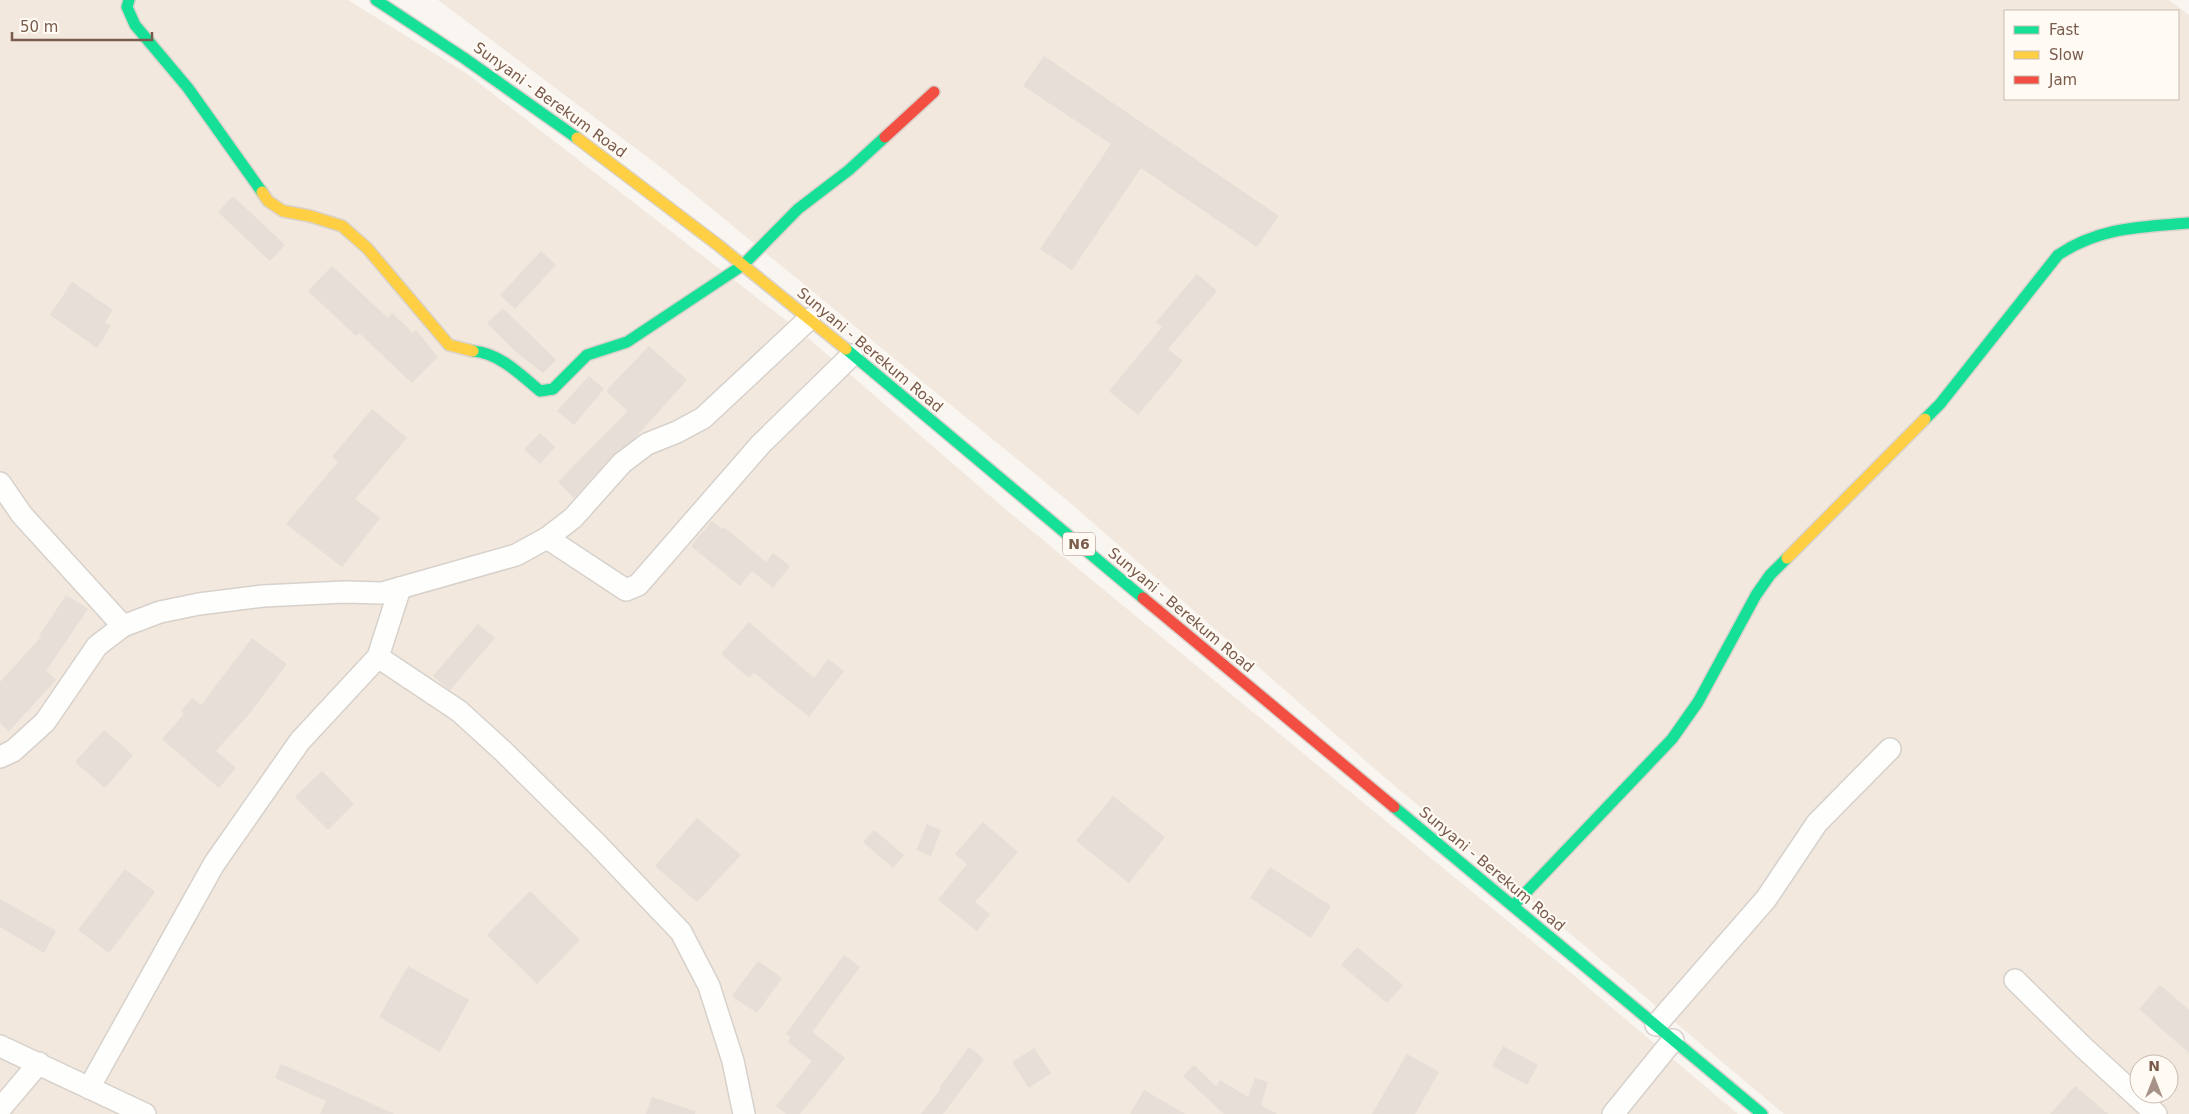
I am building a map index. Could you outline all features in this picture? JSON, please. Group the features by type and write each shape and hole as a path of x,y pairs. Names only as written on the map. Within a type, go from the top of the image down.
{"street":[{"path":"129,0 127,7 135,25 188,88 268,201 284,211 310,216 342,226 367,248 449,344 471,351 487,352 514,369 540,391 554,389 587,355 627,342 743,265 798,210 849,170 934,92"},
{"name":"Sunyani - Berekum Road","path":"376,0 442,41 604,156 743,265 1762,1114"},
{"path":"1513,906 1672,739 1698,702 1756,595 1770,575 1891,456 1940,404 2058,255 2074,243 2092,235 2117,230 2189,223"},
{"path":"0,757 13,751 45,722 98,646 123,626 160,612 199,604 263,596 344,592 382,593 516,555 547,538 573,518 622,463 647,444 677,432 702,418 809,319"},
{"path":"547,538 626,590 638,585 760,444 852,355"},
{"path":"0,483 22,515 123,626"},
{"path":"89,1088 214,864 300,741 378,657 400,588"},
{"path":"378,657 466,717 597,844 681,932 709,986 733,1061 744,1114"},
{"path":"1656,1025 1766,899 1817,823 1890,750"},
{"path":"2015,980 2083,1047 2156,1114"},
{"path":"1613,1114 1673,1040"},
{"path":"0,1046 145,1114"},
{"path":"0,1109 39,1063"}],"shaded area":[{"path":"0,0 348,0 466,73 800,331 1004,508 1565,968 1738,1114 0,1114"},
{"path":"438,0 2169,0 2189,15 2189,1114 1784,1114 1383,776 1068,501 667,172"}],"building":[{"path":"1044,56 1279,216 1257,247 1141,168 1072,270 1040,249 1111,144 1023,86"},
{"path":"233,196 285,245 270,261 218,212"},
{"path":"541,251 556,265 515,309 500,295"},
{"path":"332,266 388,318 392,313 413,333 416,330 438,357 412,383 359,333 356,336 308,291"},
{"path":"1197,274 1217,291 1168,349 1183,361 1138,415 1109,391 1162,327 1156,322"},
{"path":"72,282 113,310 105,322 111,326 97,348 50,315"},
{"path":"503,308 556,360 543,373 516,352 487,323"},
{"path":"649,346 687,380 634,439 613,455 574,498 558,482 628,411 606,391"},
{"path":"589,376 604,389 574,425 557,411"},
{"path":"372,409 407,438 355,499 380,518 342,567 286,524 338,462 332,457"},
{"path":"540,433 555,447 540,464 524,449"},
{"path":"712,521 722,529 724,527 766,562 773,553 790,566 773,588 752,571 740,586 691,546"},
{"path":"66,595 88,609 46,671 56,680 9,731 0,723 0,682 41,637 39,636"},
{"path":"749,622 814,678 828,659 844,671 809,717 754,673 749,678 721,654"},
{"path":"478,624 495,638 450,690 433,676"},
{"path":"252,638 287,664 250,713 216,751 236,768 219,788 162,739 184,714 181,711 192,698 201,705"},
{"path":"104,730 133,755 105,788 75,762"},
{"path":"322,771 354,804 328,830 295,797"},
{"path":"1113,796 1165,837 1129,883 1076,841"},
{"path":"697,818 741,855 697,902 655,866"},
{"path":"983,822 1018,852 975,902 990,914 977,931 938,900 967,864 955,854"},
{"path":"927,824 941,830 931,856 916,850"},
{"path":"874,830 904,855 893,868 863,842"},
{"path":"1270,867 1331,906 1311,938 1250,898"},
{"path":"125,869 155,892 109,953 78,930"},
{"path":"530,891 580,940 537,984 487,935"},
{"path":"0,899 56,931 44,953 0,927"},
{"path":"1357,947 1403,985 1387,1003 1341,965"},
{"path":"844,955 860,967 812,1032 845,1058 800,1114 786,1114 776,1106 812,1061 788,1042 791,1037 786,1034"},
{"path":"758,961 782,978 757,1013 732,996"},
{"path":"408,966 469,1000 440,1052 379,1017"},
{"path":"2160,985 2189,1010 2189,1053 2139,1009"},
{"path":"1503,1046 1538,1065 1527,1085 1492,1066"},
{"path":"969,1047 984,1059 943,1114 921,1114 941,1089 939,1088"},
{"path":"1034,1048 1051,1073 1029,1088 1012,1062"},
{"path":"1407,1054 1439,1072 1415,1114 1372,1114"},
{"path":"281,1064 394,1114 320,1114 326,1101 275,1078"},
{"path":"1194,1065 1216,1086 1220,1080 1248,1097 1255,1078 1268,1082 1261,1105 1277,1114 1224,1114 1183,1076"},
{"path":"2075,1086 2108,1114 2050,1114"},
{"path":"1144,1090 1185,1114 1130,1114"},
{"path":"652,1097 695,1111 695,1114 646,1114"}],"traffic: fast":[{"path":"129,0 127,7 135,25 188,88 262,192"},
{"path":"376,0 464,58 577,138"},
{"path":"473,351 500,360 517,371 540,391 553,389 587,355 627,342 743,265 798,209 849,170 885,137"},
{"path":"1925,419 1940,404 2058,255 2089,239 2121,230 2189,223"},
{"path":"846,349 1143,598"},
{"path":"1513,906 1672,739 1698,702 1756,595 1770,575 1787,558"},
{"path":"1394,807 1762,1114"}],"traffic: slow":[{"path":"577,138 718,245 846,349"},
{"path":"262,192 268,201 283,211 310,216 342,226 367,248 449,345 473,351"},
{"path":"1787,558 1925,419"}],"traffic: jam":[{"path":"885,137 934,92"},
{"path":"1143,598 1394,807"}]}
